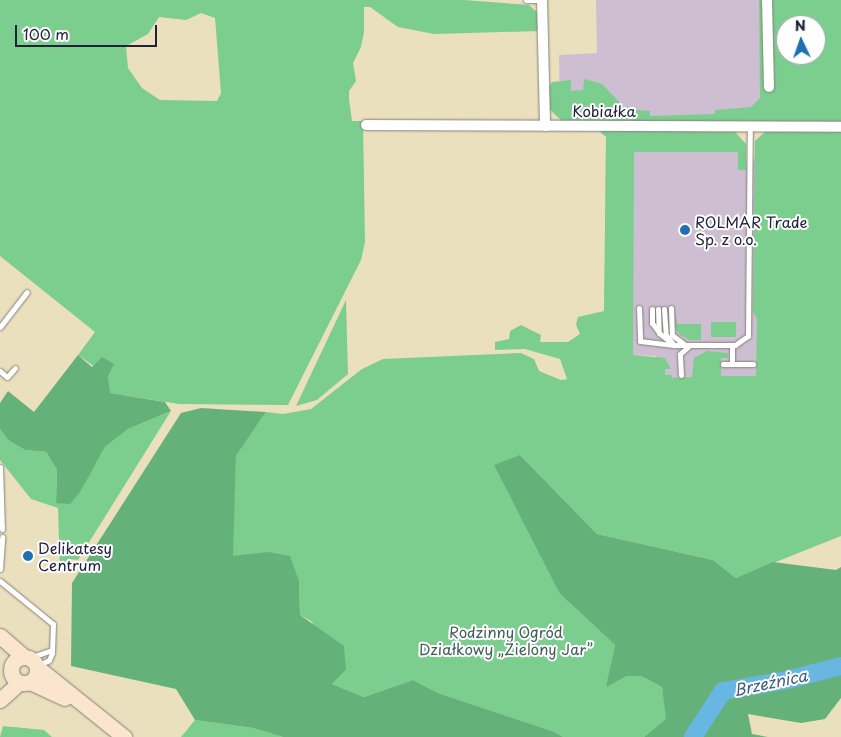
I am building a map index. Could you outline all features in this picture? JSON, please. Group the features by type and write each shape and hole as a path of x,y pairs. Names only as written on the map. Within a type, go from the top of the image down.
{"main road":[{"path":"0,636 86,708 124,737"},
{"path":"0,646 18,676 86,708"},
{"path":"0,700 18,676 16,660 30,661"},
{"path":"0,689 18,676 36,676 30,661"}],"street":[{"path":"542,0 545,126"},
{"path":"767,0 769,86"},
{"name":"Kobiałka","path":"366,125 841,127"}],"lane":[{"path":"526,0 542,0"},
{"path":"639,308 640,341 689,346 732,345 745,340 749,332 750,127"},
{"path":"0,327 27,292"},
{"path":"652,308 652,323 672,343"},
{"path":"658,308 658,331"},
{"path":"664,308 665,330 672,343"},
{"path":"671,308 672,335 689,346"},
{"path":"732,345 732,364"},
{"path":"681,374 680,354 689,346"},
{"path":"723,364 753,364"},
{"path":"0,371 7,377 15,368"},
{"path":"0,467 2,529"},
{"path":"0,569 2,539"},
{"path":"0,582 53,624 53,650 49,660 30,661"},
{"path":"30,661 47,655 53,650"}],"shaded area":[{"path":"596,0 759,0 761,104 745,117 569,116 560,108 559,55 597,53"},
{"path":"606,137 732,138 743,159 759,159 759,431 665,506 656,356 604,354"}],"green space":[{"path":"0,0 464,0 529,5 538,13 539,31 434,34 398,27 370,7 364,7 364,32 361,47 353,63 356,81 349,91 349,99 352,121 363,121 365,242 361,260 288,405 179,404 109,393 108,376 78,355 95,332 0,256","holes":["201,13 215,18 221,93 217,101 160,100 142,88 128,68 126,46 148,34 159,17 186,20"]},
{"path":"759,0 841,0 841,123 562,121 549,109 548,88 552,82 571,80 571,91 583,90 584,79 602,84 626,109 650,111 650,116 715,114 715,110 751,107 760,98"},
{"name":"Rodzinny Ogród Działkowy „Zielony Jar”","path":"598,130 735,132 746,144 746,170 738,170 738,152 634,152 633,355 665,358 671,369 665,369 665,375 672,375 672,378 692,377 694,358 707,351 728,353 728,358 721,358 721,376 756,376 757,319 753,312 755,141 766,131 841,131 841,536 736,578 713,560 597,534 520,455 560,594 615,645 607,686 627,676 641,676 662,687 667,719 644,737 563,737 555,732 438,693 413,680 364,697 332,684 346,670 311,621 300,615 299,581 232,556 236,456 266,412 283,414 311,409 362,369 383,359 521,353 534,359 539,371 561,380 567,379 560,359 525,349 495,350 495,342 509,339 510,331 521,325 541,335 540,342 568,342 580,334 576,325 578,317 604,311 606,137"},
{"path":"346,300 348,374 317,400 296,406"},
{"path":"675,310 677,324 701,324 701,340 689,340 679,334 675,327"},
{"path":"711,322 736,322 736,337 711,337"},
{"path":"78,355 92,367 102,357 114,364 108,376 110,393 165,402 171,411 128,429 105,447 80,492 70,504 56,503 57,470 46,452 25,450 8,440 0,429 0,403 8,391 34,412"},
{"path":"201,408 266,412 236,456 233,556 268,552 290,556 299,581 300,615 344,646 346,670 332,684 364,697 413,680 438,693 555,732 563,737 283,737 253,728 195,720 176,689 71,666 72,583 181,413"},
{"path":"171,411 78,560 68,559 60,573 58,508 31,499 0,460 0,429 8,440 25,450 46,452 57,470 56,503 93,468 105,447 128,429"},
{"path":"520,455 597,534 713,560 736,578 773,562 836,570 841,567 841,698 825,719 801,723 748,714 752,734 768,737 644,737 666,719 662,687 641,676 627,676 606,687 615,645 560,594 494,465"},
{"path":"195,720 253,728 283,737 181,737"},
{"path":"3,726 44,730 52,737 0,737"}],"waterway":[{"name":"Brzeźnica","path":"693,737 723,691 787,680 841,666"}],"place":[{"name":"ROLMAR Trade Sp. z o.o.","path":"685,230"},
{"name":"Delikatesy Centrum","path":"28,556"}]}
